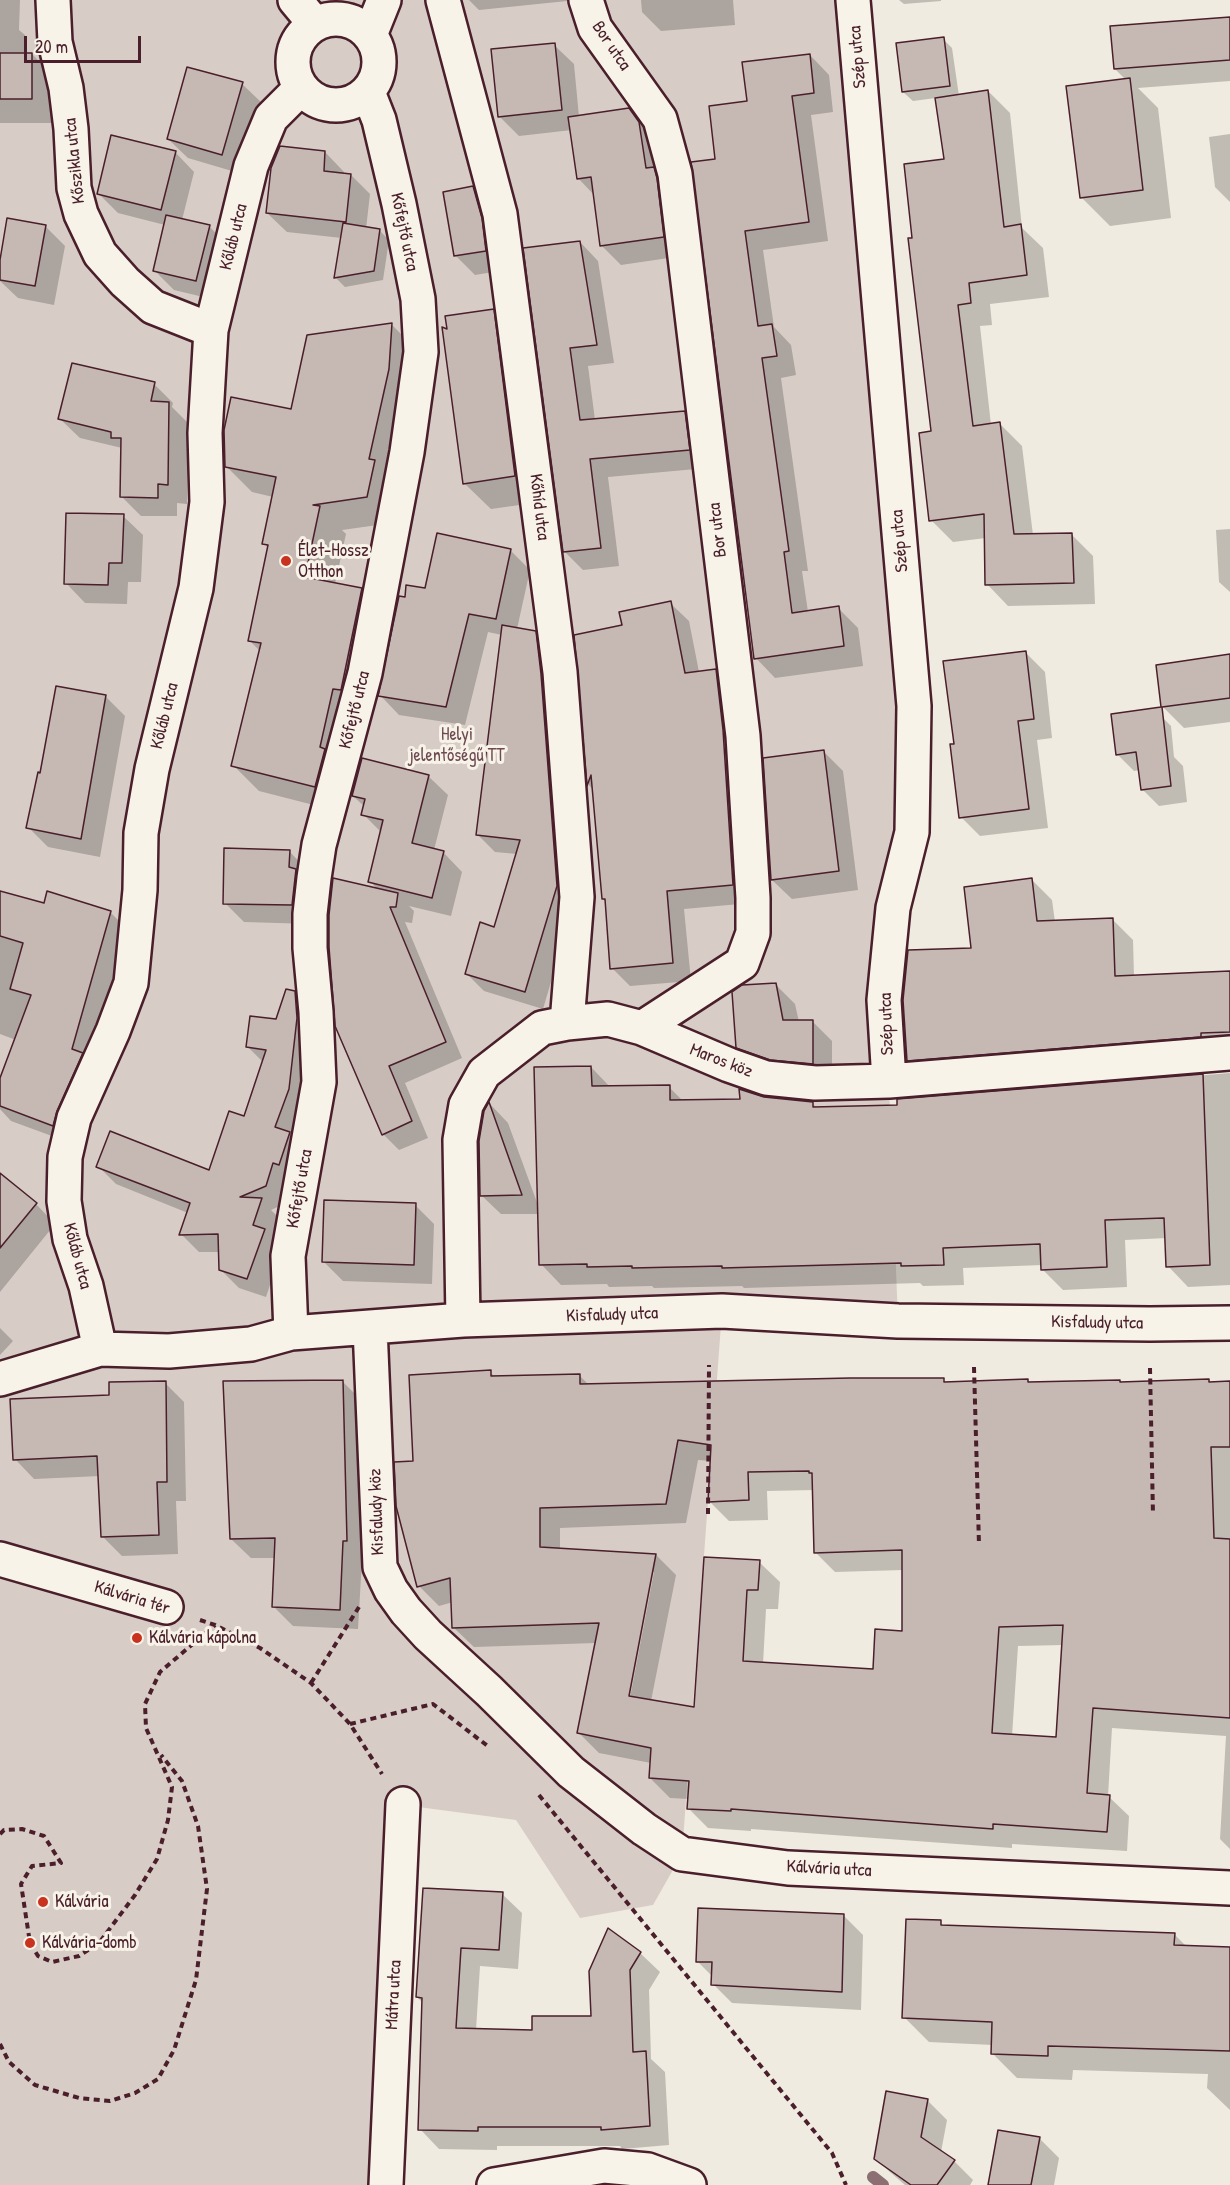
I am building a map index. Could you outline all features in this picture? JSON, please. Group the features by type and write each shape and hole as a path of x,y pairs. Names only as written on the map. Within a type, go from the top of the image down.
{"street":[{"name":"Kőszikla utca","path":"53,0 55,42 66,88 71,129 74,188 81,214 100,254 125,282 153,307 211,330"},
{"path":"370,35 384,0"},
{"name":"Kőhíd utca","path":"443,0 500,214 560,672 577,897 567,1023"},
{"name":"Bor utca","path":"586,0 595,28 660,118 675,174 743,736 753,898 753,933 742,963 642,1028"},
{"name":"Szép utca","path":"853,0 914,706 912,832 893,908 884,1000 889,1081"},
{"path":"305,12 327,20 341,19 357,24 370,35 376,46 379,64 375,82 358,100 346,105 333,106 321,103 310,97 295,78 293,53 305,32 305,12"},
{"name":"Kőláb utca","path":"100,1350 86,1286 70,1239 64,1201 65,1156 74,1118 113,1031 131,983 136,942 143,822 152,769 196,588 207,502 205,433 211,330 251,166 271,118 302,88"},
{"name":"Kőfejtő utca","path":"291,1333 288,1256 319,1082 310,948 310,914 314,878 320,845 365,673 407,452 421,352 418,299 399,204 379,120 368,92"},
{"name":"Maros köz","path":"464,1320 460,1140 466,1105 484,1072 542,1028 608,1019 642,1028 766,1078 815,1083 889,1081 1230,1053"},
{"name":"Kisfaludy utca","path":"0,1379 100,1350 169,1351 251,1344 291,1333 464,1320 722,1311 898,1321 1230,1323"},
{"name":"Kisfaludy köz","path":"370,1327 380,1567 391,1590 406,1611 428,1635 489,1691"},
{"name":"Kálvária tér","path":"0,1559 166,1607"},
{"name":"Kálvária utca","path":"489,1691 571,1772 644,1829 682,1854 788,1868 1230,1888"},
{"name":"Mátra utca","path":"386,2185 403,1804"},
{"path":"494,2185 605,2176 648,2170 689,2185"}],"path":[{"path":"708,1514 710,1365"},
{"path":"974,1367 979,1545"},
{"path":"1150,1368 1153,1515"},
{"path":"311,1683 350,1623 380,1567"},
{"name":"Kálvária tér","path":"166,1607 215,1625 260,1648 311,1683 350,1724 403,1804"},
{"path":"0,1834 4,1830 22,1829 44,1836 61,1863 32,1866 21,1884 30,1943 38,1956 52,1962 79,1956 99,1943 135,1895 157,1859 168,1820 172,1787 146,1728 145,1704 160,1672 215,1625"},
{"path":"350,1724 433,1704 496,1752"},
{"path":"0,2044 9,2062 35,2085 79,2098 110,2102 135,2094 158,2079 174,2050 196,1980 207,1889 198,1826 182,1780 158,1752"},
{"path":"536,1791 832,2153 846,2185"}],"green space":[{"name":"Helyi jelentőségű TT","path":"0,0 853,0 914,706 888,1059 898,1321 722,1311 682,1854 653,1905 580,1918 516,1820 403,1805 386,2185 0,2185"}],"building":[{"path":"1230,17 1230,60 1114,69 1110,26"},
{"path":"944,37 950,86 902,92 896,43"},
{"path":"555,43 562,110 498,117 491,49"},
{"path":"0,53 32,53 32,99 0,99"},
{"path":"810,54 814,93 792,96 809,222 745,231 758,326 772,324 777,356 762,358 789,551 784,552 792,613 839,606 844,646 754,659 691,162 715,159 709,106 747,101 742,62"},
{"path":"187,67 243,82 222,155 167,139"},
{"path":"1130,78 1143,190 1080,198 1066,86"},
{"path":"988,90 1004,227 1021,224 1027,275 969,283 971,303 958,305 973,426 1000,422 1014,534 1072,533 1074,583 985,585 984,514 929,521 919,433 931,431 908,238 912,238 904,164 944,159 935,98"},
{"path":"629,108 639,122 646,168 654,167 657,178 664,237 600,246 591,177 577,179 568,117"},
{"path":"111,135 176,151 161,210 97,194"},
{"path":"280,146 325,151 324,171 351,174 346,222 266,213 271,168"},
{"path":"473,186 482,218 486,251 454,256 443,192"},
{"path":"166,215 210,225 196,281 153,271"},
{"path":"7,218 46,225 35,286 0,280 0,260"},
{"path":"343,223 380,229 374,271 334,278"},
{"path":"580,241 597,345 570,348 580,420 685,411 690,450 590,459 601,548 563,552 523,248"},
{"path":"494,309 515,476 463,484 442,327 447,329 445,316"},
{"path":"392,323 389,369 369,459 375,460 367,497 313,505 320,506 305,577 362,588 341,690 333,689 320,747 325,749 315,787 231,766 261,643 248,641 268,545 262,544 276,477 225,467 224,430 231,397 291,409 307,335"},
{"path":"72,363 155,382 151,401 169,402 168,485 158,484 158,498 120,497 121,438 111,438 111,432 58,419"},
{"path":"66,513 124,514 122,563 109,563 108,585 64,584"},
{"path":"437,533 511,549 496,619 469,614 446,707 378,696 399,596 405,597 406,585 425,588"},
{"path":"671,601 685,673 716,669 723,730 733,885 667,891 673,963 610,969 605,899 602,899 591,775 587,786 574,635 622,625 619,612"},
{"path":"502,625 536,631 557,886 525,992 465,974 480,922 494,927 520,840 476,835"},
{"path":"1026,651 1034,719 1018,721 1029,809 959,818 950,744 954,744 943,661"},
{"path":"1230,654 1230,698 1162,707 1171,786 1141,790 1136,752 1116,755 1111,714 1161,707 1156,665"},
{"path":"56,686 106,695 81,839 26,828 38,772 40,773"},
{"path":"824,750 839,871 771,880 763,758"},
{"path":"362,758 429,775 412,843 444,851 432,898 368,882 383,820 361,815 365,799 352,796"},
{"path":"224,848 290,850 289,867 296,869 292,905 223,904"},
{"path":"333,878 398,893 396,907 390,907 446,1042 389,1066 412,1121 382,1135 335,1026 329,947 329,915"},
{"path":"1032,878 1037,921 1113,918 1115,976 1230,971 1230,1032 1201,1033 1201,1037 907,1061 903,1000 908,950 971,948 964,887"},
{"path":"0,891 44,903 47,891 111,911 72,1049 83,1053 57,1111 53,1126 0,1106 0,1078 31,995 10,989 23,943 0,936"},
{"path":"776,983 783,1020 813,1020 813,1064 770,1060 736,1048 732,992 742,985"},
{"path":"286,989 295,991 297,1018 289,1089 275,1127 290,1132 279,1165 273,1163 266,1186 240,1197 262,1198 253,1225 265,1229 247,1279 219,1270 218,1234 179,1235 190,1203 96,1167 110,1131 209,1170 229,1111 244,1116 266,1050 246,1047 250,1016 276,1019"},
{"path":"591,1066 592,1086 670,1085 670,1100 740,1099 739,1089 764,1097 813,1102 813,1107 897,1105 897,1099 1203,1074 1210,1265 1166,1267 1164,1218 1105,1220 1107,1267 1041,1270 1040,1244 943,1248 944,1265 901,1266 901,1263 632,1268 632,1266 587,1267 587,1264 539,1265 534,1067"},
{"path":"489,1102 522,1195 480,1196 479,1141 484,1111"},
{"path":"0,1173 37,1203 0,1248"},
{"path":"324,1200 416,1203 414,1265 322,1262"},
{"path":"491,1370 491,1376 580,1374 580,1384 850,1378 944,1378 944,1382 1028,1379 1028,1382 1209,1379 1209,1382 1230,1381 1230,1447 1211,1447 1214,1538 1230,1539 1230,1718 1093,1708 1087,1793 1110,1795 1107,1832 993,1824 993,1829 731,1809 731,1811 687,1809 689,1781 649,1778 651,1748 577,1733 599,1623 452,1628 450,1578 417,1587 396,1506 394,1462 413,1461 409,1375","holes":["678,1440 711,1445 708,1502 749,1500 748,1472 809,1471 812,1473 814,1553 902,1550 902,1631 875,1629 873,1669 743,1661 747,1590 758,1590 760,1560 704,1557 694,1707 629,1696 656,1554 540,1547 540,1508 666,1504","1063,1625 1056,1737 992,1733 999,1627"]},
{"path":"343,1380 347,1541 343,1541 340,1610 272,1607 275,1538 230,1539 223,1381"},
{"path":"166,1381 167,1482 157,1482 159,1535 101,1537 97,1456 13,1460 10,1399 109,1395 109,1382"},
{"path":"423,1888 503,1892 499,1950 461,1948 456,2028 532,2030 532,2016 591,2016 589,1971 608,1928 641,1952 630,1970 633,2052 646,2051 650,2126 601,2130 601,2127 478,2127 478,2131 418,2130 422,1998 416,1997"},
{"path":"698,1908 844,1914 842,1992 711,1985 712,1962 696,1962"},
{"path":"906,1919 941,1920 941,1925 1175,1933 1174,1945 1230,1947 1230,2051 1048,2046 1048,2056 991,2054 992,2022 902,2018"},
{"path":"886,2091 928,2099 921,2137 955,2160 937,2185 911,2185 874,2159"},
{"path":"998,2130 1040,2137 1031,2185 988,2185"}],"waterway":[{"path":"873,2177 883,2185"}],"place":[{"name":"Élet-Hossz Otthon","path":"286,561"},
{"name":"Kálvária kápolna","path":"137,1638"},
{"name":"Kálvária","path":"43,1902"},
{"name":"Kálvária-domb","path":"30,1943"}]}
